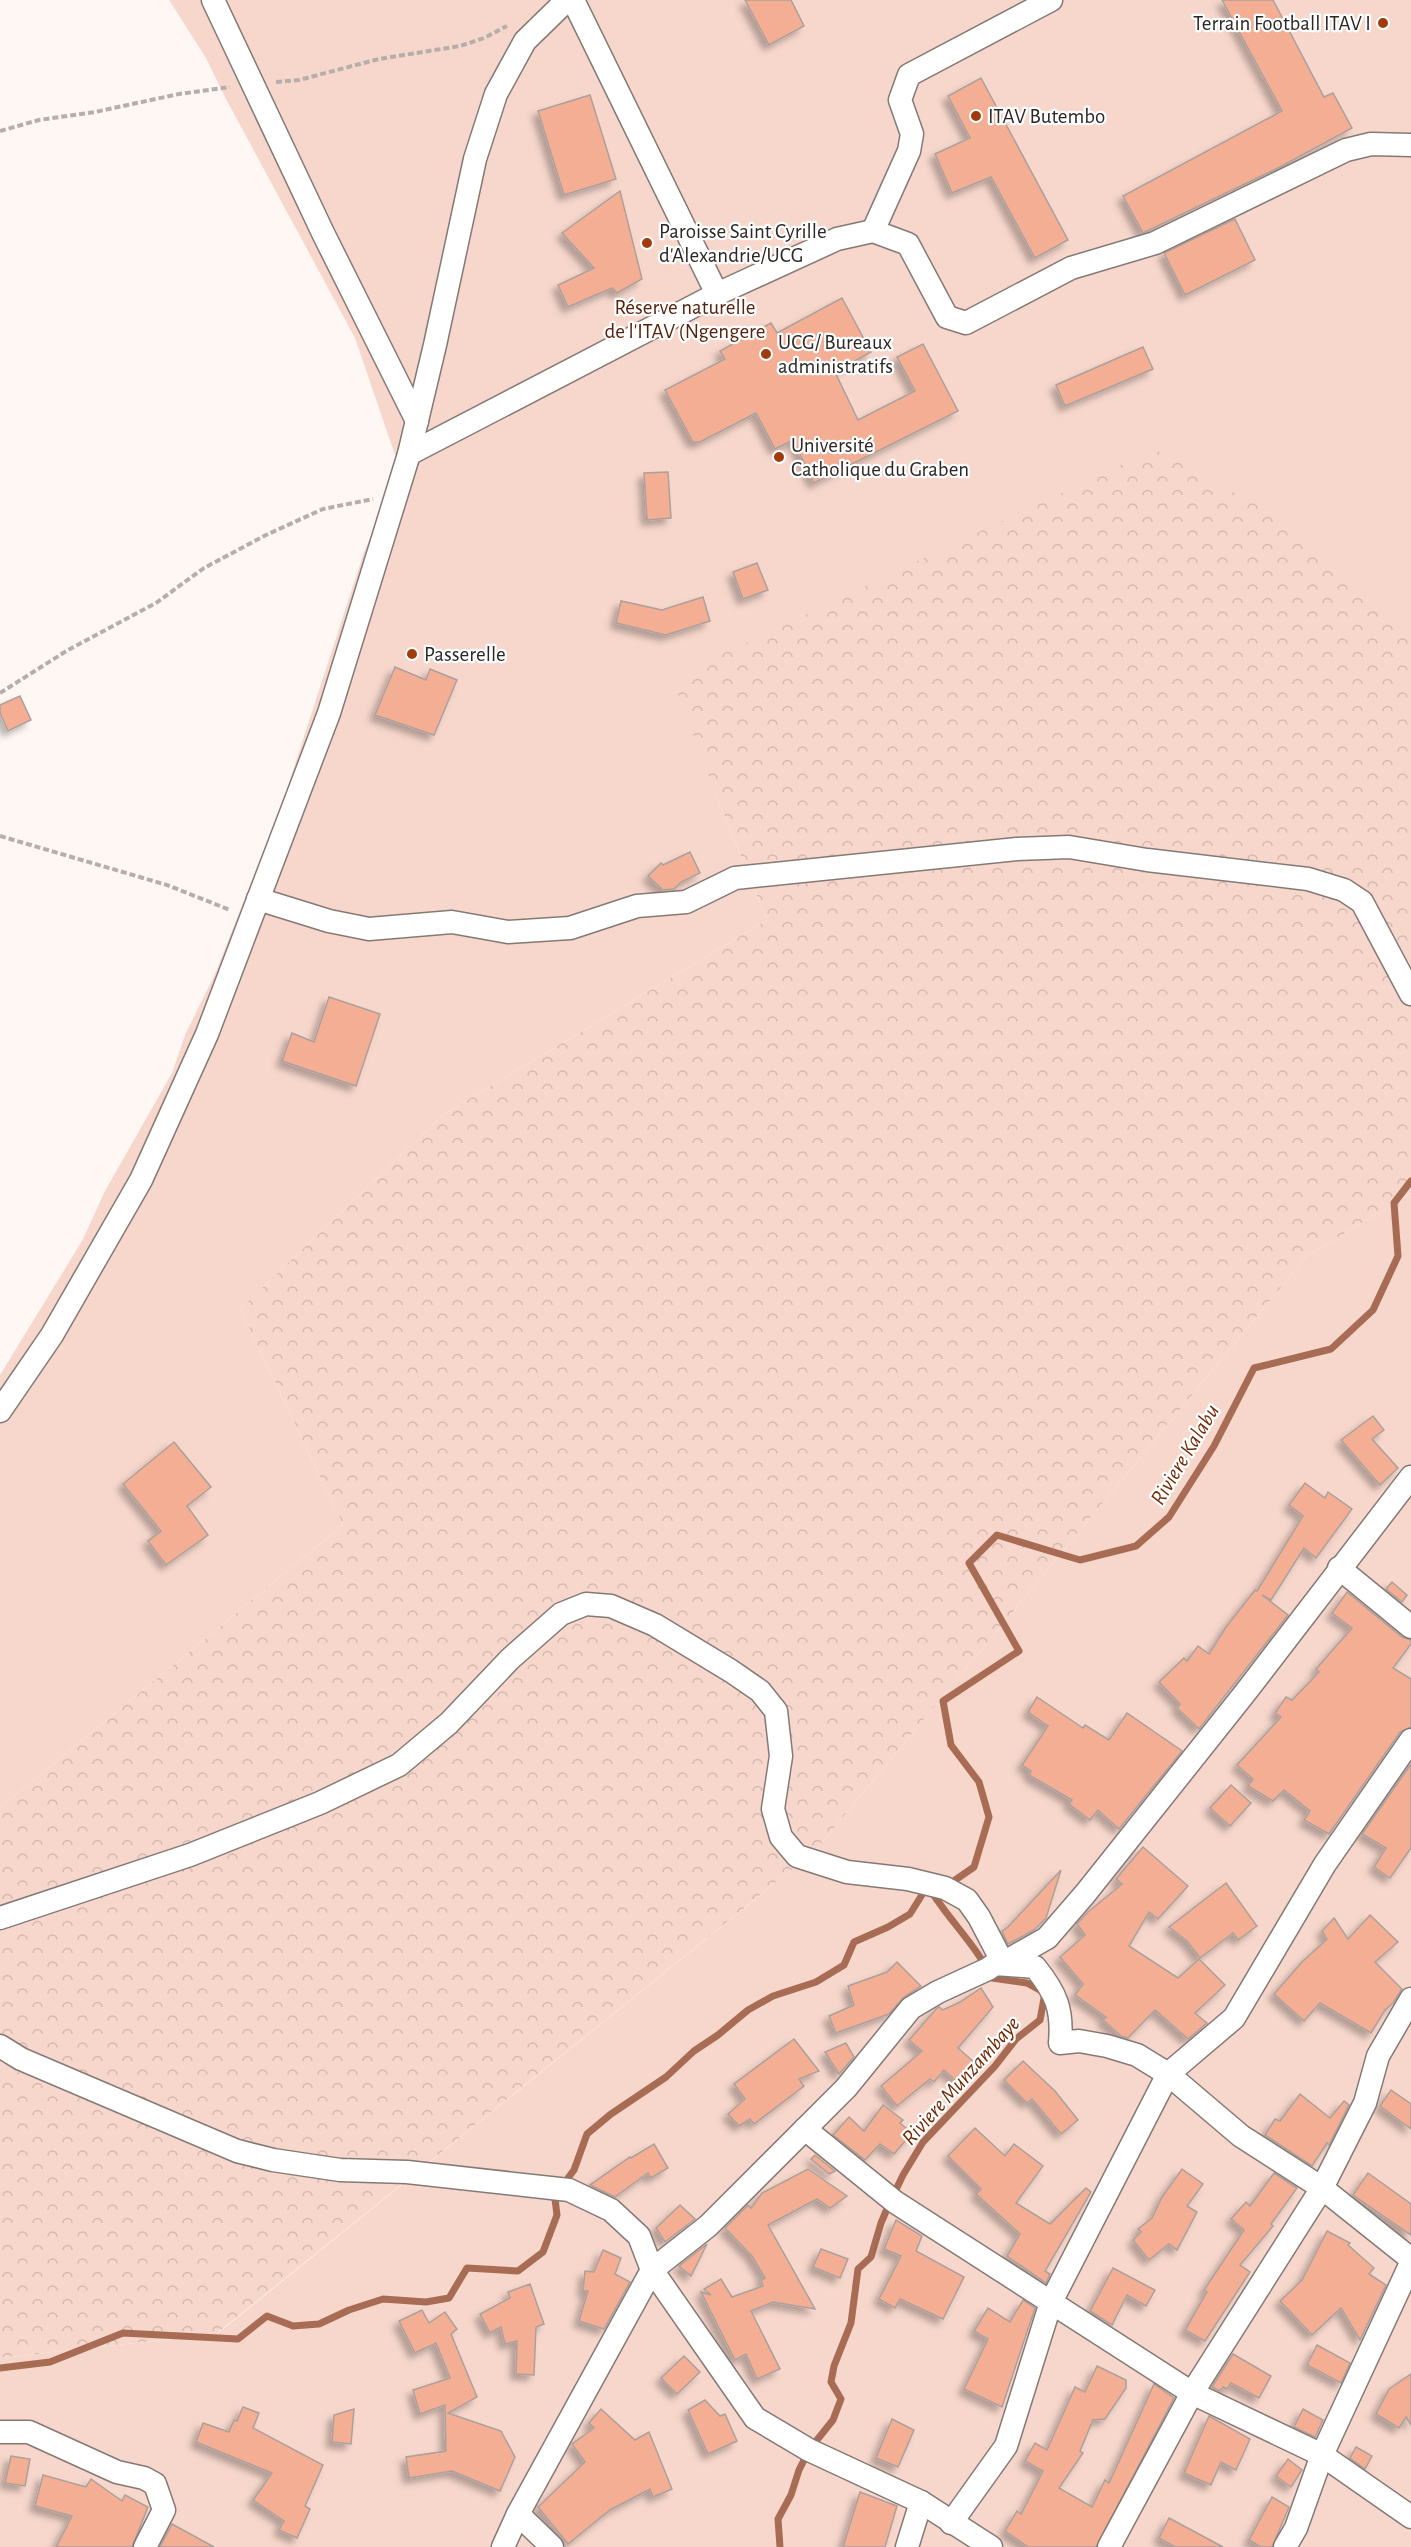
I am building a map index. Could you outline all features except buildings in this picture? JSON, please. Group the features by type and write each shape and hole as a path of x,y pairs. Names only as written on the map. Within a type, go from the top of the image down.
{"street":[{"path":"213,0 323,233 417,421"},
{"path":"0,1411 52,1335 141,1180 207,1034 329,713 409,454 475,159 496,94 525,41 567,0"},
{"path":"573,0 717,294"},
{"path":"873,231 909,151 912,134 900,100 909,75 1051,0"},
{"path":"409,454 717,294 837,239 873,231 908,244 947,317 966,323 1071,267 1155,243 1346,150 1371,144 1411,145"},
{"path":"254,908 369,929 452,922 508,932 570,928 637,906 686,902 735,878 1017,849 1069,847 1147,860 1308,879 1344,890 1362,902 1411,993"},
{"path":"503,2547 518,2514 652,2270 708,2226 846,2088 911,2008 938,1992 1047,1938 1238,1702 1411,1477"},
{"path":"1339,1568 1411,1628"},
{"path":"0,1918 190,1855 320,1803 399,1765 449,1724 510,1659 561,1614 586,1604 610,1606 655,1625 732,1671 760,1691 776,1711 781,1756 774,1809 781,1837 797,1856 847,1872 908,1879 945,1888 967,1900 979,1917 992,1967"},
{"path":"951,2523 1006,2446 1051,2302 1168,2074 1234,2018 1324,1864 1411,1740"},
{"path":"992,1967 1035,1967 1052,1988 1062,2019 1060,2043 1079,2041 1107,2046 1137,2055 1168,2074 1241,2136 1322,2188 1411,2261 1322,2455 1296,2528 1285,2547"},
{"path":"1109,2547 1192,2393 1322,2188 1365,2103 1378,2055 1411,1999"},
{"path":"0,2046 21,2059 237,2151 273,2160 340,2170 407,2172 569,2190 611,2210 639,2236 652,2270 755,2418 809,2450 921,2502 991,2547"},
{"path":"805,2128 888,2195 1192,2393 1322,2455 1411,2517"},
{"path":"0,2432 29,2432 117,2472 144,2478 155,2484 164,2510 145,2547"},
{"path":"907,2547 921,2502"},
{"path":"518,2514 552,2547"}],"path":[{"path":"0,131 39,120 95,112 179,94 299,80 379,58 460,46 518,22"},
{"path":"0,693 68,650 156,603 204,568 266,535 323,509 395,494"},
{"path":"0,836 166,885 254,908"}],"green space":[{"name":"Réserve naturelle de l'ITAV (Ngengere","path":"169,0 1411,0 1411,636 716,795 767,920 444,1114 240,1309 343,1525 0,1808 0,1375 82,1241 105,1191 172,1073 185,1035 215,974 284,798 364,552 382,511 397,461 355,338 206,58"},
{"path":"1154,449 1299,528 1408,636 1411,636 1411,1193 1306,1257 815,1851 216,2334 0,2358 0,1808 343,1525 240,1309 444,1114 767,920 672,678"},
{"path":"1411,1193 1411,2547 0,2547 0,2358 217,2334 815,1851 1306,1257"}],"waterway":[{"name":"Riviere Kalabu","path":"948,1885 974,1867 989,1817 979,1782 951,1745 943,1701 1019,1651 969,1563 997,1535 1080,1560 1136,1546 1169,1517 1214,1446 1254,1368 1331,1349 1373,1310 1398,1256 1394,1203 1411,1181"},
{"path":"562,2186 574,2170 587,2134 611,2114 666,2077 694,2051 748,2010 773,1996 816,1982 844,1965 854,1942 910,1914 925,1890 928,1892"},
{"name":"Riviere Munzambaye","path":"780,2547 778,2519 791,2495 799,2470 809,2450 833,2420 841,2399 831,2382 834,2366 851,2323 858,2269 871,2257 881,2223 903,2175 923,2142 995,2066 1016,2039 1040,2020 1045,1993 1027,1983 992,1978 979,1956 933,1894"},
{"path":"0,2368 50,2362 123,2333 238,2339 267,2316 293,2326 319,2324 349,2310 383,2299 426,2302 449,2298 467,2268 518,2271 543,2252 557,2215 554,2191"}],"place":[{"name":"Terrain Football ITAV I","path":"1383,23"},
{"name":"ITAV Butembo","path":"976,116"},
{"name":"Paroisse Saint Cyrille d'Alexandrie/UCG","path":"647,243"},
{"name":"UCG/ Bureaux administratifs","path":"766,354"},
{"name":"Université Catholique du Graben","path":"779,457"},
{"name":"Passerelle","path":"412,654"}]}
